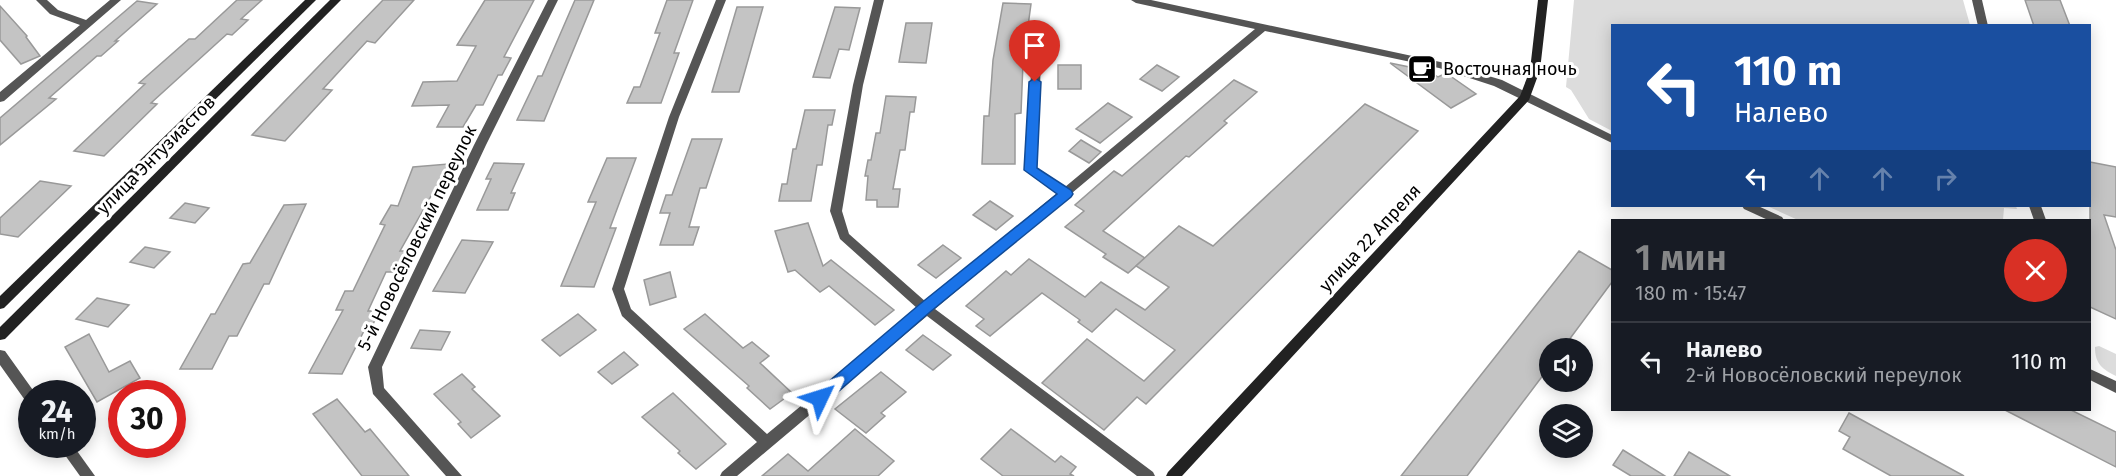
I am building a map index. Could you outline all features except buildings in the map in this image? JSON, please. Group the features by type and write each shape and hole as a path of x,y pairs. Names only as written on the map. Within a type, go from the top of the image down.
{"main road":[{"name":"улица Энтузиастов","path":"0,304 311,0"},
{"name":"улица Энтузиастов","path":"0,335 336,0"},
{"name":"улица 22 Апреля","path":"1173,476 1525,97 1535,70 1543,0"}],"street":[{"path":"41,0 54,12 88,24"},
{"path":"0,98 116,0"},
{"name":"5-й Новосёловский переулок","path":"455,476 378,390 375,367 475,156 553,0"},
{"path":"721,0 674,117 618,289 626,312 767,443"},
{"path":"879,0 858,85 836,211 844,236 925,308 1148,476"},
{"path":"1136,0 1441,65 1498,83 1611,139"},
{"path":"1977,0 1983,24"},
{"path":"727,476 1263,27"},
{"path":"1036,60 1031,170 1066,194"},
{"path":"1750,207 1776,219"},
{"path":"0,355 18,380"},
{"path":"2091,374 2116,387"},
{"path":"74,458 88,476"}],"shaded area":[{"path":"1574,0 1963,0 1970,24 1611,24 1611,130 1589,119 1571,90 1566,87"},
{"path":"1769,207 2016,207 2017,209 2004,208 2003,219 1796,219"},
{"path":"2099,346 2116,354 2116,376 2098,362 2095,347"}],"place":[{"name":"Восточная ночь","path":"1422,69"}],"route":[{"path":"820,398 925,308 1066,194 1031,170 1035,82"}]}
